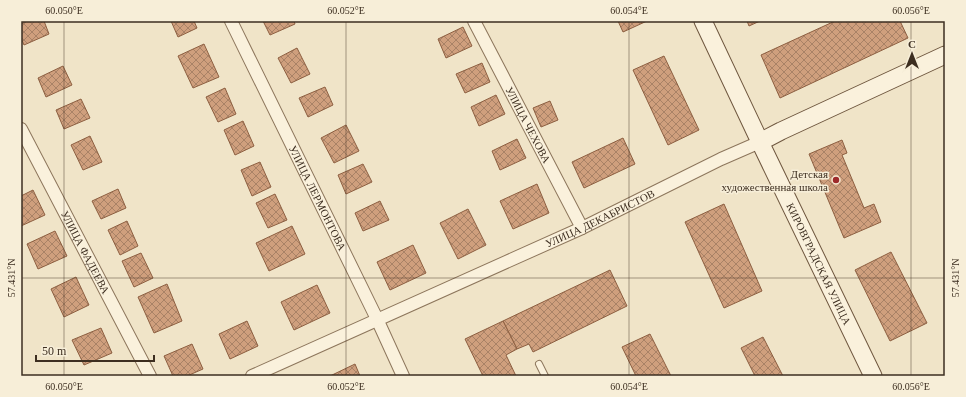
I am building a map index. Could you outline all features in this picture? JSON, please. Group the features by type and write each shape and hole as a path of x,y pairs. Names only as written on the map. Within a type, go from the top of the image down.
{"main road":[{"name":"КИРОВГРАДСКАЯ УЛИЦА","path":"703,21 873,376"},
{"name":"УЛИЦА ДЕКАБРИСТОВ","path":"760,142 945,55"}],"street":[{"name":"УЛИЦА ЛЕРМОНТОВА","path":"231,21 377,319 403,376"},
{"name":"УЛИЦА ЧЕХОВА","path":"474,21 582,228"},
{"name":"УЛИЦА ФАДЕЕВА","path":"21,129 150,376"},
{"name":"УЛИЦА ДЕКАБРИСТОВ","path":"252,376 582,228 721,159 760,142"}],"lane":[{"path":"540,364 545,376"}],"building":[{"path":"27,21 44,21 49,34 24,45 21,38 21,24"},
{"path":"171,21 194,21 197,28 178,37"},
{"path":"263,21 294,21 295,24 270,35"},
{"path":"618,21 647,21 623,32"},
{"path":"747,21 760,21 749,26"},
{"path":"835,21 900,21 908,38 780,98 761,55"},
{"path":"463,27 472,46 446,58 438,39"},
{"path":"204,44 219,77 193,88 178,56"},
{"path":"297,48 310,74 291,83 278,58"},
{"path":"664,56 699,130 668,145 633,70"},
{"path":"482,63 490,82 465,93 456,74"},
{"path":"63,66 72,85 46,97 38,78"},
{"path":"325,87 333,105 308,117 299,98"},
{"path":"225,88 236,114 218,122 206,97"},
{"path":"496,95 505,114 479,126 471,107"},
{"path":"81,99 90,118 64,129 56,110"},
{"path":"550,101 558,120 541,127 533,108"},
{"path":"243,121 254,146 235,155 224,130"},
{"path":"346,125 359,151 334,163 321,138"},
{"path":"90,136 102,162 83,170 71,145"},
{"path":"623,138 635,164 584,188 572,162"},
{"path":"517,139 526,158 500,170 492,151"},
{"name":"Детская художественная школа","path":"842,140 847,153 842,155 864,208 874,204 881,222 844,238 809,154"},
{"path":"260,162 271,187 252,196 241,170"},
{"path":"363,164 372,182 346,194 338,175"},
{"path":"537,184 549,213 513,229 500,201"},
{"path":"118,189 126,208 101,219 92,201"},
{"path":"33,190 45,215 21,226 21,196"},
{"path":"275,194 287,220 268,228 256,203"},
{"path":"380,201 389,220 363,231 355,213"},
{"path":"724,204 762,291 724,308 685,222"},
{"path":"468,209 486,245 458,259 440,223"},
{"path":"127,221 138,246 120,255 108,230"},
{"path":"292,226 305,254 269,271 256,243"},
{"path":"55,231 67,256 38,269 27,244"},
{"path":"413,245 426,273 390,290 377,262"},
{"path":"891,252 927,323 890,341 855,270"},
{"path":"141,253 153,278 134,287 122,261"},
{"path":"610,270 627,306 533,352 529,344 517,349 503,321"},
{"path":"76,277 89,305 64,317 51,289"},
{"path":"167,284 182,321 154,333 138,297"},
{"path":"317,285 330,313 294,330 281,302"},
{"path":"247,321 258,346 230,359 219,334"},
{"path":"503,321 517,349 506,355 516,376 483,376 465,339"},
{"path":"101,328 112,353 84,365 72,340"},
{"path":"650,334 671,376 636,376 622,347"},
{"path":"763,337 783,376 755,376 741,348"},
{"path":"192,344 203,369 187,376 173,376 164,356"},
{"path":"355,364 360,376 330,376"}],"place":[{"name":"Детская художественная школа","path":"836,180"}]}
